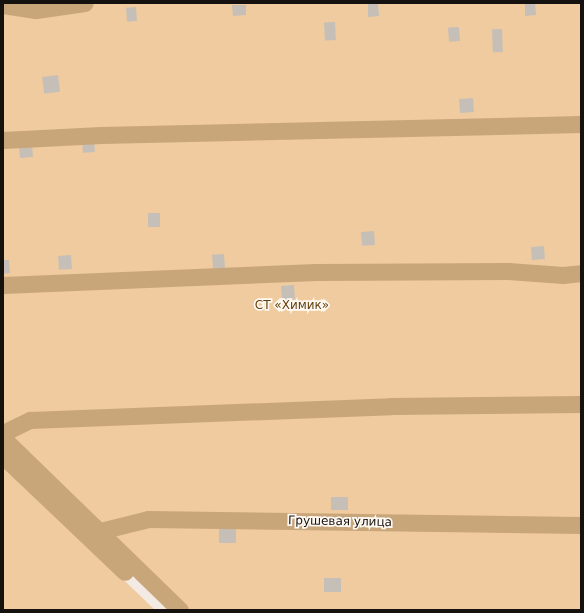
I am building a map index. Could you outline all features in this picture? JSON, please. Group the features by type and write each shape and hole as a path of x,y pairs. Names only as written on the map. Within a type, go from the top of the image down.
{"street":[{"path":"3,5 36,10 85,3"},
{"path":"3,140 148,133 581,124"},
{"path":"3,285 316,272 508,272 563,275 581,273"},
{"path":"3,433 30,420 391,406 581,404"},
{"path":"3,438 180,610"},
{"path":"3,456 165,610"},
{"name":"Грушевая улица","path":"100,531 148,519 581,524"}],"green space":[{"name":"СТ «Химик»","path":"3,3 581,3 581,610 172,610 3,448"},
{"path":"3,464 155,610 3,610"}],"building":[{"path":"368,3 378,3 379,16 368,17"},
{"path":"525,3 535,3 536,15 525,16"},
{"path":"232,5 246,5 246,15 233,16"},
{"path":"136,7 137,21 127,22 126,8"},
{"path":"335,22 336,40 325,41 324,23"},
{"path":"459,27 460,41 449,42 448,28"},
{"path":"492,29 502,29 503,52 493,52"},
{"path":"58,75 60,92 44,94 42,77"},
{"path":"473,98 474,112 460,113 459,99"},
{"path":"94,139 95,152 83,153 82,140"},
{"path":"32,144 33,157 20,158 19,145"},
{"path":"148,213 160,213 160,227 148,227"},
{"path":"374,231 375,245 362,246 361,232"},
{"path":"544,246 545,259 532,260 531,247"},
{"path":"224,254 225,268 213,269 212,255"},
{"path":"71,255 72,269 59,270 58,256"},
{"path":"3,260 9,260 10,273 3,274"},
{"path":"294,285 295,299 282,300 281,286"},
{"path":"331,497 348,497 348,510 331,510"},
{"path":"219,529 236,529 236,543 219,543"},
{"path":"324,578 341,578 341,592 324,592"}]}
